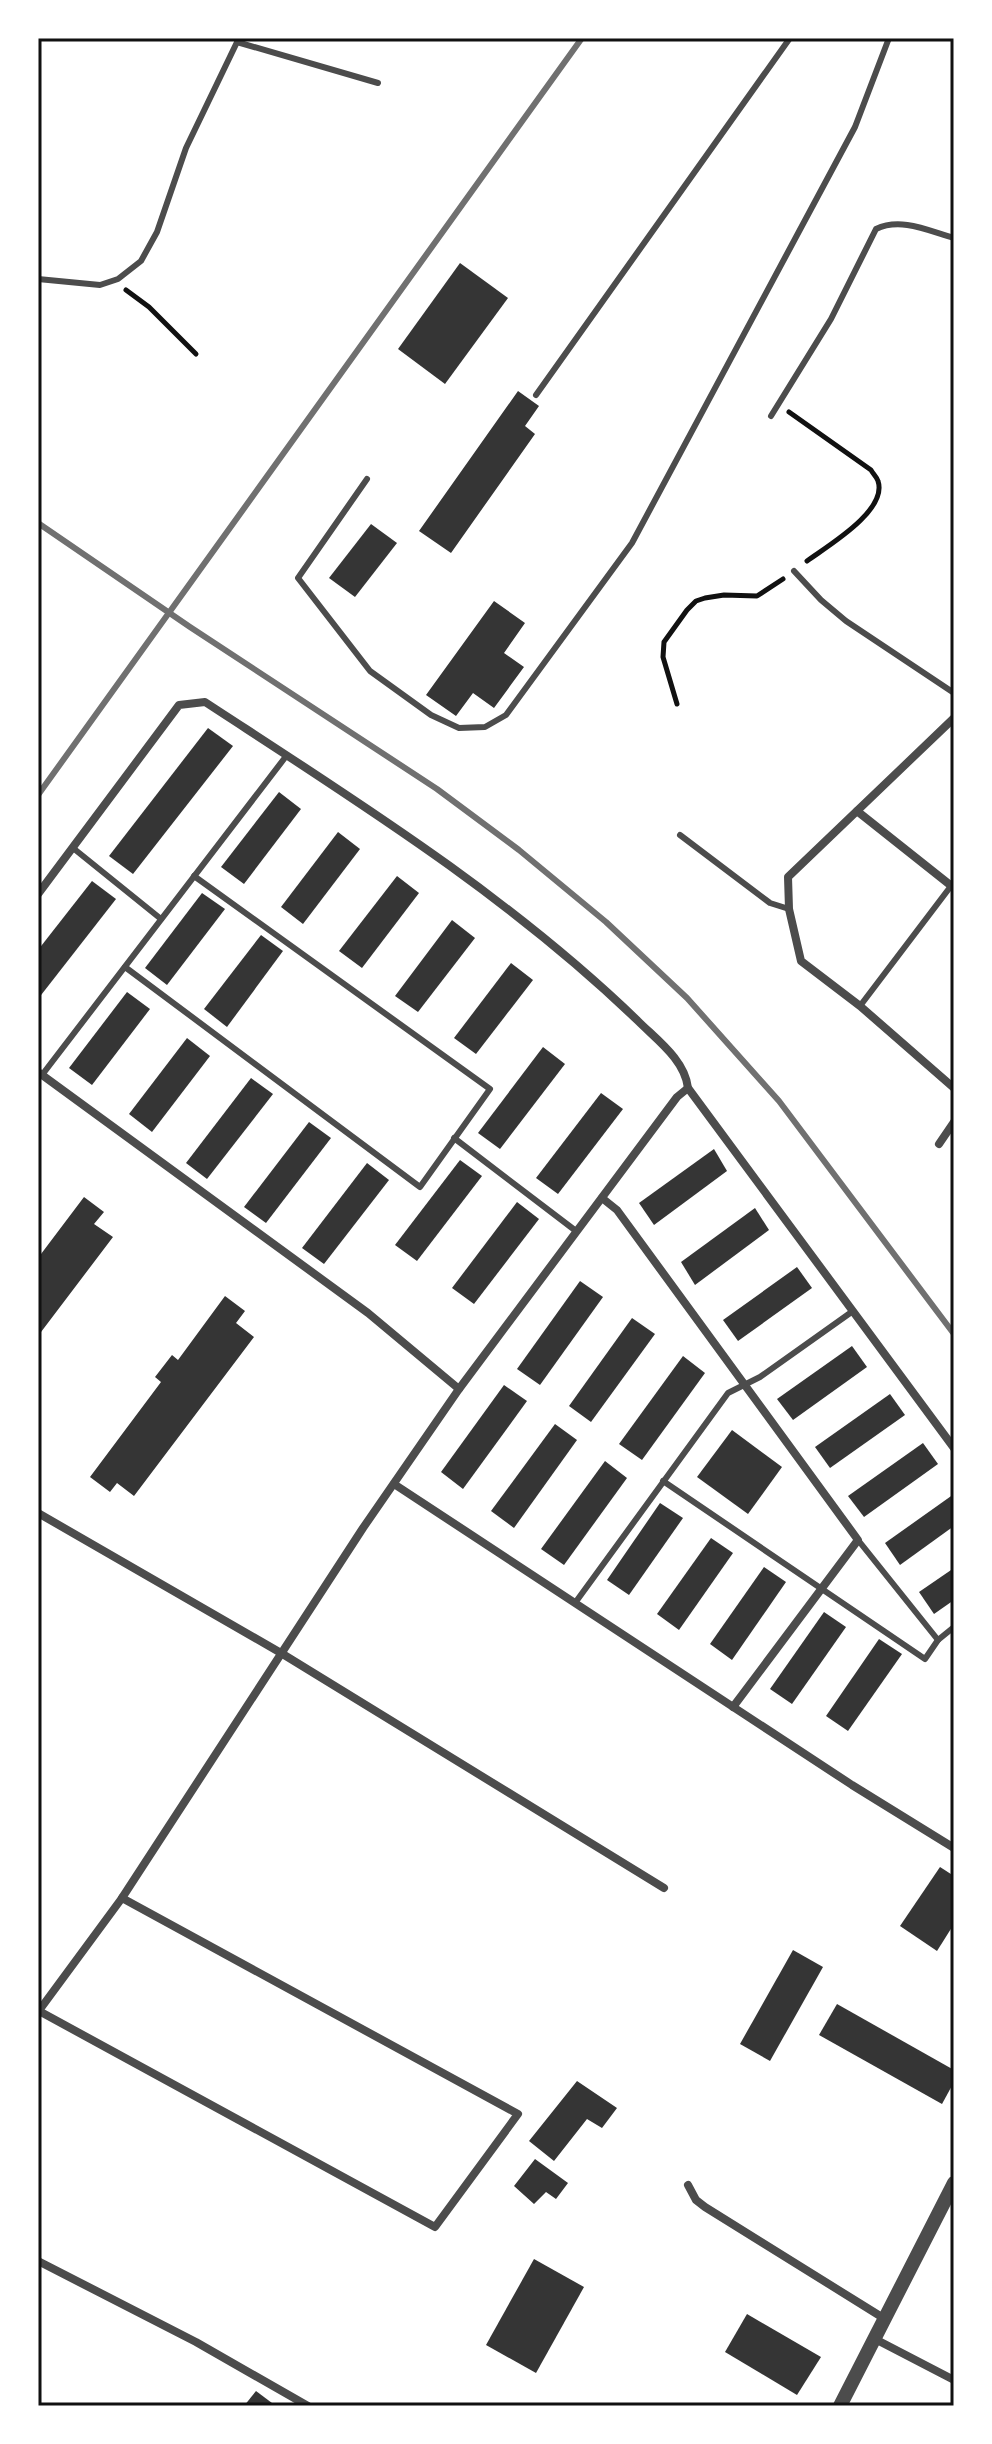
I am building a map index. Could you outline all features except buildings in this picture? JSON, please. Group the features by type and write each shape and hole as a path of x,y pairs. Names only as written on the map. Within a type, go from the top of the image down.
{"street":[{"path":"38,894 179,705 205,702 458,870 598,983 677,1062 687,1077 688,1088 954,1448"},
{"path":"954,718 788,877 789,909 801,961 860,1006 954,1088"},
{"path":"857,811 953,887"},
{"path":"40,1074 368,1313 459,1389"},
{"path":"122,1898 518,2114 435,2227 38,2012 122,1898 281,1653 459,1389 677,1097 688,1088"},
{"path":"939,1144 954,1122"},
{"path":"602,1198 617,1210 858,1540 733,1707"},
{"path":"394,1484 852,1785 954,1848"},
{"path":"38,1513 281,1653 664,1888"},
{"path":"840,2406 954,2183"},
{"path":"688,2185 696,2200 705,2207 886,2319"},
{"path":"38,2261 196,2342 308,2406"},
{"path":"875,2339 954,2380"}],"lane":[{"path":"536,395 790,38"},
{"path":"367,479 298,578 370,671 431,715 459,728 485,727 506,715 632,543 855,127 889,38"},
{"path":"38,279 100,285 112,281 141,261 157,232 186,148 238,40 378,83"},
{"path":"771,416 831,319 876,229 900,223 954,238"},
{"path":"794,571 846,621 954,693"},
{"path":"40,1074 287,755"},
{"path":"680,835 770,903 789,909"},
{"path":"73,848 161,919"},
{"path":"125,967 420,1187 490,1089 194,876"},
{"path":"860,1006 953,887"},
{"path":"454,1138 576,1231"},
{"path":"575,1603 728,1393 760,1377 853,1311"},
{"path":"663,1481 925,1659 938,1640 954,1627"},
{"path":"858,1540 938,1640"}],"path":[{"path":"112,281 149,307 196,354"},
{"path":"677,704 663,657 664,642 687,610 696,601 705,598 757,596 859,523 879,493 878,482 871,470 779,404"}],"railway":[{"path":"38,795 582,38"},
{"path":"38,523 437,789 519,850 606,922 687,998 779,1101 954,1334"}]}
